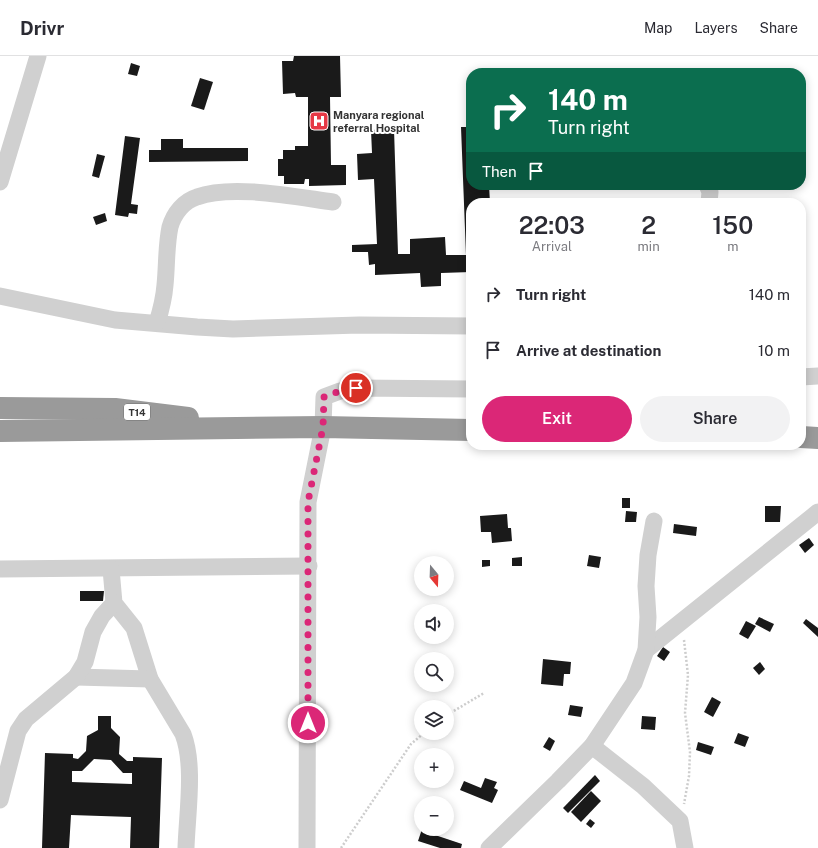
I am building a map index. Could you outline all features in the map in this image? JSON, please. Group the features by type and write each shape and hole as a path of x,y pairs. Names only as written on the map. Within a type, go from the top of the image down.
{"highway":[{"name":"T14","path":"0,408 115,409 273,428"},
{"name":"T14","path":"0,431 323,427 466,428"},
{"path":"806,437 818,438"}],"street":[{"path":"0,182 38,56"},
{"path":"157,323 165,285 170,227 183,204 197,197 221,192 288,196 333,202"},
{"path":"0,296 115,320 233,329 359,325 466,326"},
{"path":"806,377 818,376"},
{"path":"307,848 308,502 323,427 324,397 340,391 356,388 466,389"},
{"path":"646,650 818,512"},
{"path":"489,848 592,746 634,683 646,650 648,617 646,586 648,555 654,521"},
{"path":"0,569 111,570 309,566"},
{"path":"111,570 114,603 134,628 150,679 183,734 186,742 189,760 186,848"},
{"path":"0,800 18,731 26,719 76,677 85,662 93,632 102,616 114,603"},
{"path":"76,677 150,679"},
{"path":"592,746 643,786 680,821 685,848"}],"path":[{"path":"680,821 689,776 690,752 685,713 688,675 687,654 681,622"},
{"path":"454,711 484,693"},
{"path":"341,848 411,744 416,740"}],"building":[{"name":"Manyara regional referral Hospital","path":"294,56 340,56 341,97 330,97 331,165 346,165 346,185 309,186 309,179 305,179 304,184 284,184 284,176 278,176 278,159 283,159 283,150 295,150 295,146 308,146 308,97 296,97 295,93 283,94 282,61 293,61"},
{"path":"131,63 140,66 137,76 128,74"},
{"path":"200,78 213,82 204,110 191,106"},
{"path":"461,127 466,127 466,190 489,190 490,198 466,198 466,255"},
{"path":"394,129 398,254 410,254 410,239 445,237 446,255 466,255 466,272 441,273 441,286 421,287 420,273 375,275 375,264 369,265 368,252 352,252 352,245 377,244 374,179 358,180 357,154 372,153 371,130"},
{"path":"125,136 140,138 131,204 138,205 137,214 129,213 128,217 115,215"},
{"path":"161,139 183,139 183,148 248,148 248,161 149,162 149,150 161,150"},
{"path":"97,154 105,156 99,178 92,176"},
{"path":"105,213 107,221 96,225 93,217"},
{"path":"622,498 630,498 630,508 622,508"},
{"path":"765,506 781,506 780,522 765,522"},
{"path":"626,511 637,512 636,522 625,522"},
{"path":"507,514 508,528 511,528 512,541 492,543 491,532 481,532 480,516"},
{"path":"674,524 697,527 696,536 673,533"},
{"path":"809,538 814,545 805,553 799,545"},
{"path":"589,555 601,557 599,568 587,566"},
{"path":"522,557 522,566 512,566 512,558"},
{"path":"482,560 490,560 490,566 482,567"},
{"path":"80,591 104,591 103,601 80,601"},
{"path":"759,617 774,624 770,632 755,624"},
{"path":"806,619 818,628 818,637 803,623"},
{"path":"746,621 756,626 748,639 739,634"},
{"path":"663,647 670,652 664,661 657,656"},
{"path":"543,659 571,662 570,674 564,674 563,686 541,684"},
{"path":"760,662 765,669 759,675 753,668"},
{"path":"712,697 721,702 713,717 704,712"},
{"path":"570,705 583,707 581,717 568,715"},
{"path":"98,716 111,716 111,728 120,737 119,754 127,761 133,761 133,757 162,758 159,848 130,848 131,817 71,815 69,848 42,848 45,753 73,754 73,758 78,759 86,751 87,736 98,730","holes":["94,759 111,760 123,773 132,773 132,784 72,782 72,771 82,771"]},
{"path":"642,716 656,717 655,730 641,729"},
{"path":"738,733 749,737 745,747 734,743"},
{"path":"549,737 555,741 550,751 543,747"},
{"path":"698,742 714,747 711,755 696,750"},
{"path":"595,775 600,781 568,813 563,808"},
{"path":"485,778 497,782 494,788 498,790 492,803 460,790 464,781 481,788"},
{"path":"591,791 601,801 581,822 571,812"},
{"path":"590,819 595,823 591,828 586,824"},
{"path":"420,836 438,836 462,844 461,848 440,848 418,841"}],"place":[{"name":"Manyara regional referral Hospital","path":"319,121"}],"route":[{"path":"308,723 308,502 323,427 324,397 340,391 356,388"}]}
